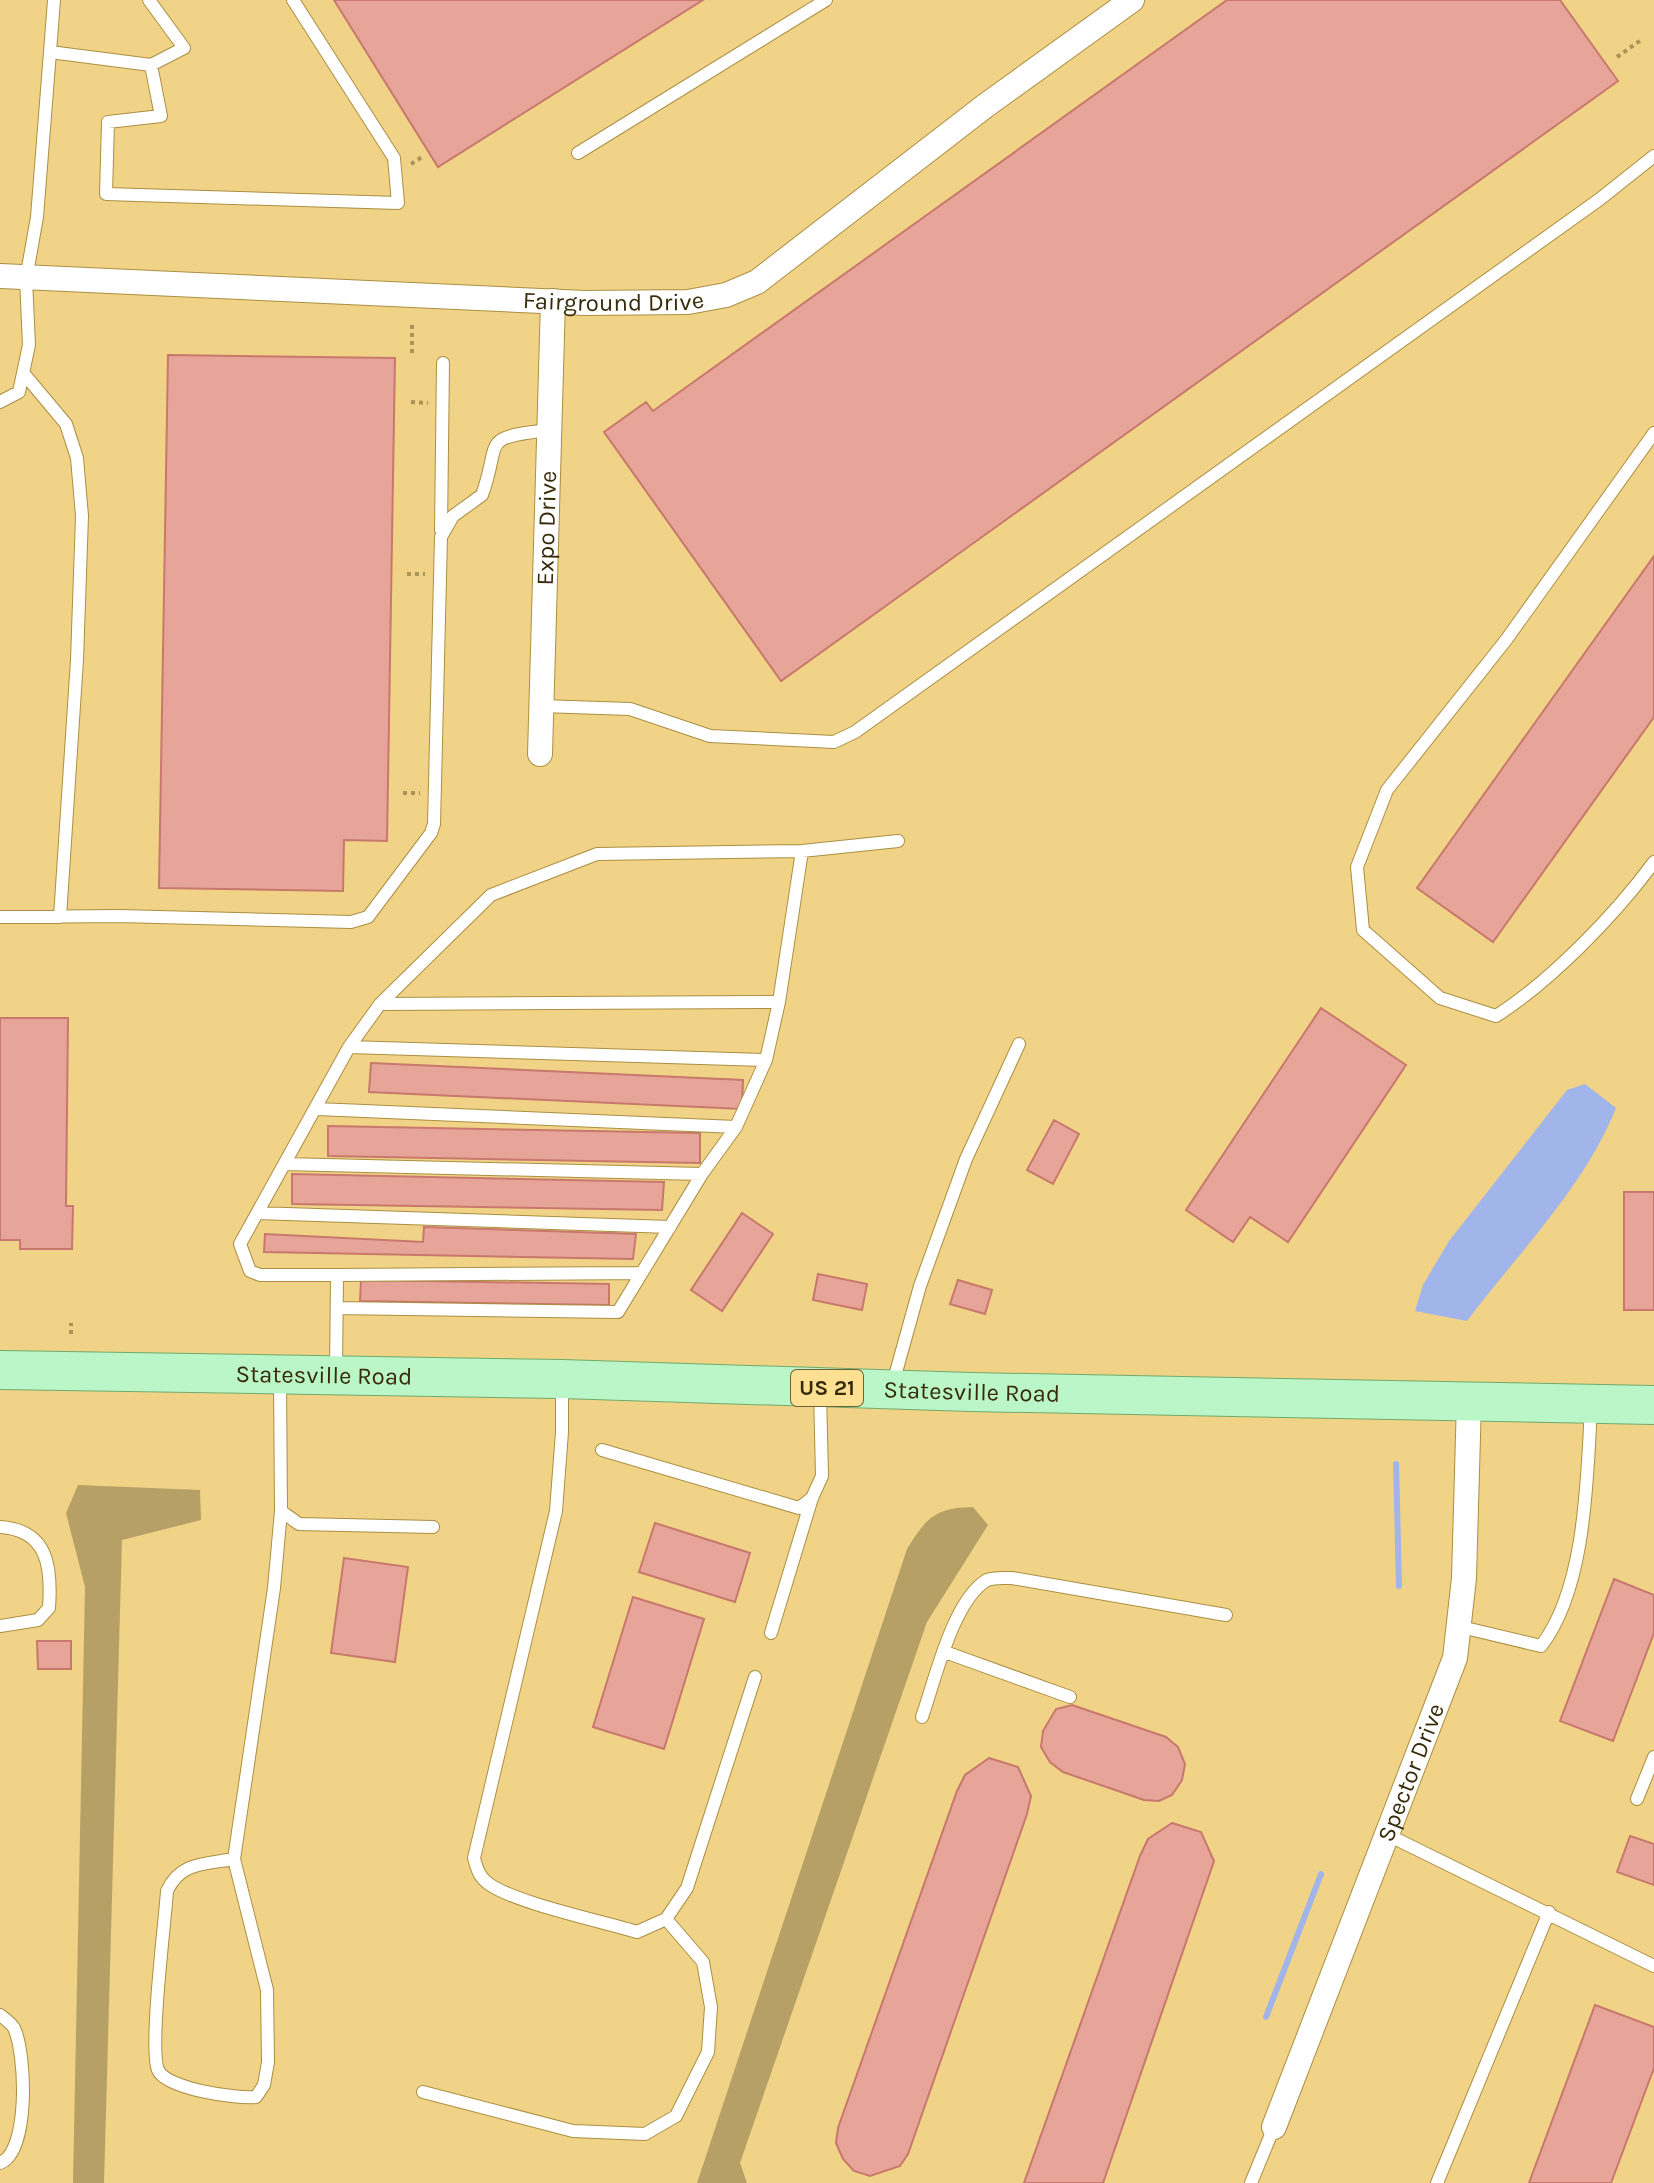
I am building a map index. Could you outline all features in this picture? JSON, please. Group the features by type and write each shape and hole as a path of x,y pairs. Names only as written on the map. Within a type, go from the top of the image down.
{"main road":[{"name":"Statesville Road","path":"0,1370 562,1379 891,1390 1654,1405"}],"street":[{"name":"Fairground Drive","path":"0,276 553,301 688,302 726,295 757,282 985,106 1132,0"},
{"name":"Expo Drive","path":"540,754 553,301"},
{"name":"Spector Drive","path":"1274,2127 1440,1704 1461,1627 1469,1401"}],"lane":[{"path":"0,402 19,392 25,375 29,345 26,279 37,217 54,0"},
{"path":"50,52 151,65 184,48 149,0"},
{"path":"151,65 161,116 108,122 106,194 398,203 394,158 293,0"},
{"path":"578,153 826,0"},
{"path":"541,706 630,709 710,736 834,742 855,732 1600,199 1654,156"},
{"path":"0,917 351,922 368,917 431,833 434,824 443,363"},
{"path":"25,375 66,424 77,458 82,516 77,660 60,917"},
{"path":"441,537 453,516 482,495 491,451 498,442 509,435 549,430"},
{"path":"1654,433 1506,640 1387,790 1357,867 1363,930 1440,998 1496,1016 1518,1002 1626,901 1654,862"},
{"path":"641,1273 260,1275 250,1271 240,1244 349,1047 380,1004 491,895 597,854 802,851 898,841"},
{"path":"337,1308 618,1312 702,1174 736,1127 766,1060 779,1002 802,851"},
{"path":"380,1004 779,1002"},
{"path":"891,1390 920,1286 966,1159 1019,1044"},
{"path":"349,1047 766,1060"},
{"path":"317,1109 736,1127"},
{"path":"284,1164 702,1174"},
{"path":"257,1213 670,1227"},
{"path":"336,1376 337,1275"},
{"path":"234,1859 188,1866 174,1876 167,1891 156,2041 157,2070 166,2080 236,2100 256,2097 264,2085 268,2062 267,1990 234,1859 274,1588 281,1511 280,1375"},
{"path":"562,1379 562,1432 556,1511 474,1858 479,1874 491,1885 517,1896 637,1932 666,1919 687,1888 755,1677"},
{"path":"771,1633 812,1498 822,1476 820,1388"},
{"path":"1461,1627 1541,1646 1555,1629 1585,1528 1592,1404"},
{"path":"602,1450 799,1508 812,1498"},
{"path":"281,1511 299,1524 433,1527"},
{"path":"0,1527 21,1528 41,1544 51,1581 49,1608 38,1620 0,1626"},
{"path":"922,1717 945,1652 971,1593 990,1578 1012,1578 1226,1615"},
{"path":"945,1652 1070,1697"},
{"path":"1637,1799 1654,1757"},
{"path":"1388,1835 1654,1966"},
{"path":"1437,2183 1549,1912"},
{"path":"423,2092 573,2131 645,2134 676,2116 708,2052 711,2007 703,1962 666,1919"},
{"path":"0,2015 13,2027 23,2074 20,2133 13,2152 0,2163"},
{"path":"1251,2183 1274,2127"}],"path":[{"path":"1617,57 1641,40"},
{"path":"412,321 412,353"},
{"path":"71,1323 71,1334"}],"shaded area":[{"path":"78,1485 200,1490 201,1520 122,1540 104,2183 73,2183 85,1587 66,1513"},
{"path":"973,1507 988,1525 927,1622 740,2163 747,2183 697,2183 907,1549 933,1516 949,1509"}],"water":[{"path":"1585,1084 1616,1108 1603,1137 1549,1219 1467,1321 1415,1311 1423,1285 1449,1241 1567,1090"}],"building":[{"path":"334,0 703,0 438,167"},
{"path":"1227,0 1560,0 1618,81 781,681 604,432 646,402 653,411"},
{"path":"168,355 395,358 387,841 344,840 343,891 159,888"},
{"path":"1654,556 1654,717 1493,942 1417,888"},
{"path":"1321,1008 1406,1065 1288,1242 1250,1217 1233,1242 1186,1210"},
{"path":"0,1018 68,1018 66,1206 73,1206 72,1249 20,1249 20,1240 0,1240"},
{"path":"371,1063 743,1080 742,1109 369,1092"},
{"path":"1054,1120 1079,1134 1053,1184 1027,1170"},
{"path":"328,1126 700,1133 700,1163 328,1156"},
{"path":"292,1174 664,1182 662,1210 292,1204"},
{"path":"1624,1192 1654,1192 1654,1310 1624,1310"},
{"path":"742,1213 773,1234 722,1311 691,1290"},
{"path":"424,1227 636,1234 633,1259 264,1252 265,1234 423,1242"},
{"path":"818,1274 867,1284 862,1310 813,1300"},
{"path":"361,1280 609,1284 609,1305 360,1301"},
{"path":"958,1280 992,1290 985,1314 950,1304"},
{"path":"655,1523 750,1553 735,1602 639,1572"},
{"path":"344,1558 408,1567 395,1662 331,1653"},
{"path":"1614,1579 1654,1595 1654,1633 1613,1741 1560,1721"},
{"path":"633,1597 704,1619 664,1749 593,1727"},
{"path":"37,1641 71,1641 71,1669 38,1669"},
{"path":"1072,1705 1166,1737 1178,1747 1185,1764 1182,1780 1172,1795 1159,1801 1144,1800 1063,1772 1050,1762 1041,1747 1043,1731 1056,1709"},
{"path":"989,1758 1018,1767 1031,1796 1027,1814 908,2154 900,2166 870,2176 854,2171 843,2159 836,2143 838,2128 957,1791 965,1775"},
{"path":"1172,1823 1201,1832 1214,1861 1103,2183 1024,2183 1140,1856 1148,1839"},
{"path":"1630,1836 1654,1844 1654,1885 1617,1872"},
{"path":"1595,2005 1654,2027 1654,2068 1611,2183 1529,2183"}],"waterway":[{"path":"1396,1464 1399,1586"},
{"path":"1266,2017 1321,1874"}]}
